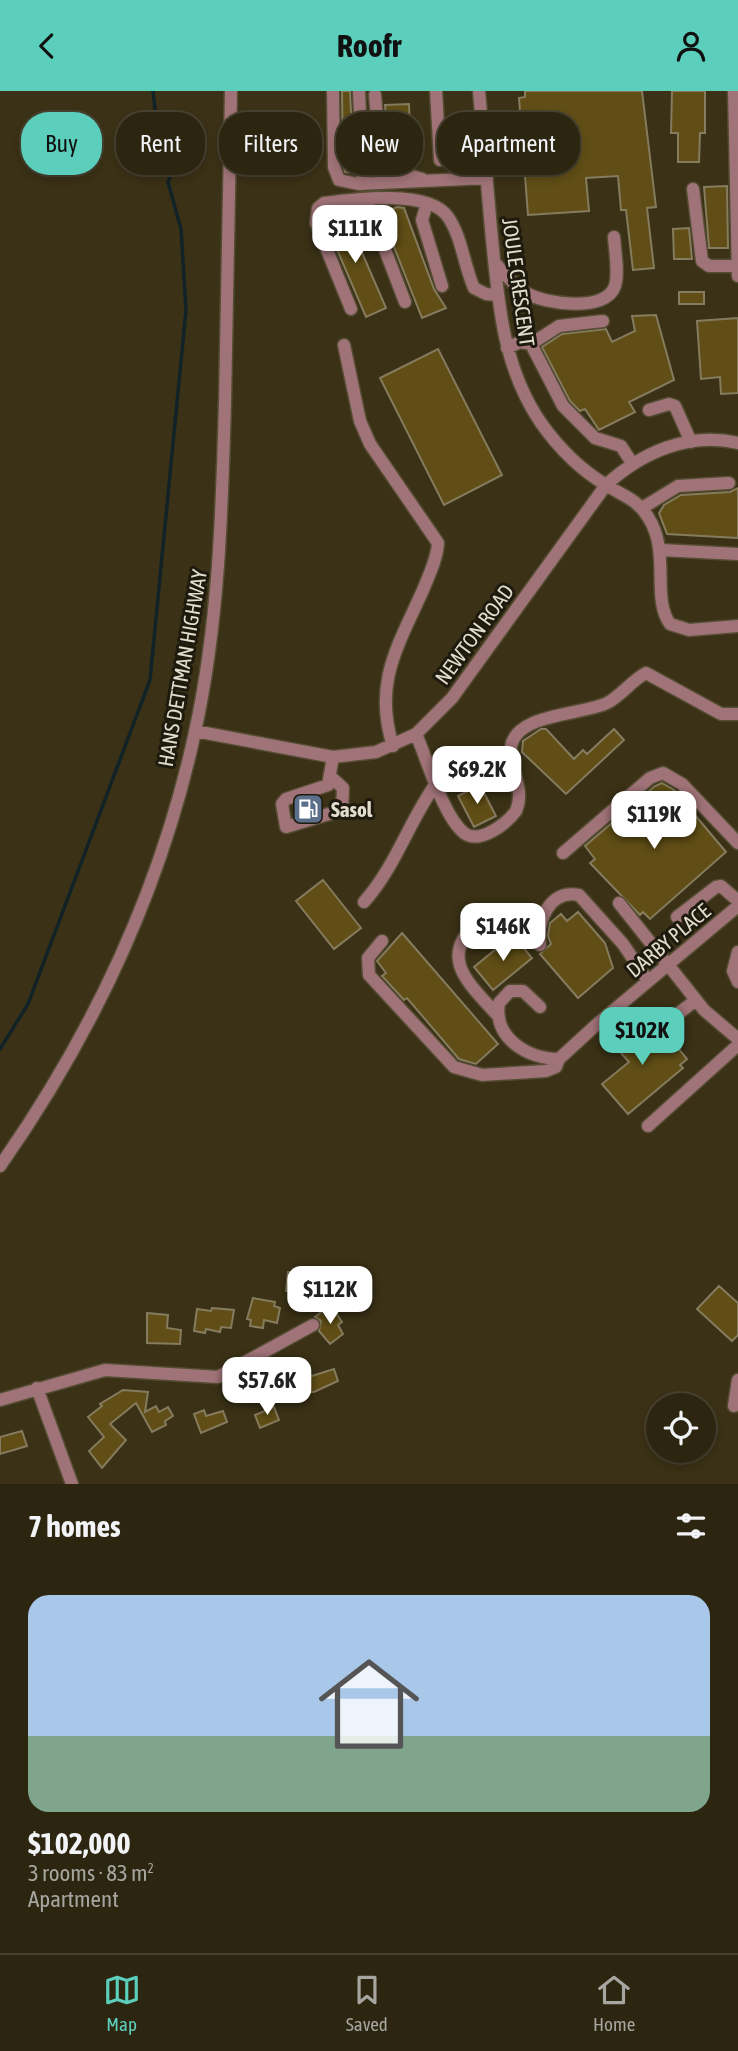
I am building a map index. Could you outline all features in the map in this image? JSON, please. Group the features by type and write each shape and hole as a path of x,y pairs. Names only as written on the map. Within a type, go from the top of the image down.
{"street":[{"name":"HANS DETTMAN HIGHWAY","path":"0,1166 72,1054 129,939 167,836 195,731 214,614 221,532 230,91"},
{"path":"333,91 335,176 348,183 363,184 487,178"},
{"path":"359,91 363,184"},
{"path":"436,91 437,112"},
{"name":"JOULE CRESCENT","path":"479,91 498,295 506,348 515,376 541,423 573,460 642,508"},
{"path":"693,189 702,261 709,266 737,271 734,91"},
{"path":"375,95 381,163 388,169 425,180"},
{"path":"351,309 316,223 316,214 324,203 416,199 442,209 449,219 474,288 485,294 498,295"},
{"path":"366,200 405,302"},
{"path":"428,203 422,221 442,286"},
{"path":"495,263 518,287 533,297 594,303 610,295 614,287 614,237"},
{"path":"506,348 520,342 531,344 559,326 603,321"},
{"path":"531,344 564,406 595,439 621,446 632,463"},
{"path":"345,345 360,421 370,444 438,543 430,574 387,679 384,707 393,745"},
{"path":"649,410 670,404 675,406 691,442"},
{"name":"NEWTON ROAD","path":"195,731 333,757 376,752 416,734 452,698 606,485 632,463 657,451 691,442 738,443"},
{"path":"729,483 678,486 642,508 650,520 661,550 662,607 670,624 689,630 738,627"},
{"path":"661,550 738,554"},
{"path":"416,734 454,820 464,832 478,836 492,832 516,811 520,788 511,747 517,736 536,722 597,708 646,673 721,714 738,716"},
{"path":"332,778 343,789 342,810 286,827 281,806 284,801 323,788 332,778 333,757"},
{"path":"563,853 650,778 663,773 682,784 738,843"},
{"path":"364,902 386,877 411,822 437,782"},
{"path":"677,917 716,887 721,886 738,904"},
{"path":"540,944 538,926 545,910 564,896 579,895 615,934 648,981"},
{"path":"619,903 696,1000 738,1042 648,1126"},
{"name":"DARBY PLACE","path":"382,941 368,958 369,975 454,1067 482,1075 546,1071 555,1067 559,1059 738,904"},
{"path":"477,923 460,940 458,960 470,983 499,1017 514,1043 523,1052 543,1059 559,1059"},
{"path":"738,952 733,971 738,982"},
{"path":"499,1017 499,1003 510,991 523,991 540,1007"},
{"path":"658,1029 696,1000"},
{"path":"0,1401 105,1370 219,1377 313,1325"},
{"path":"734,1406 738,1380"},
{"path":"37,1388 72,1484"}],"building":[{"path":"342,91 350,91 351,112 342,112"},
{"path":"525,91 642,91 656,207 647,208 654,268 633,270 626,210 621,210 618,176 586,178 589,211 528,215 525,175 580,175 580,112 520,112 519,98 525,97"},
{"path":"672,91 705,91 705,133 700,133 699,162 678,162 678,133 671,133"},
{"path":"409,104 409,112 386,112 385,105"},
{"path":"727,186 728,248 709,248 704,187"},
{"path":"397,207 404,208 434,289 446,308 422,318 381,214"},
{"path":"344,211 386,308 366,317 326,224 332,221 330,217"},
{"path":"689,228 692,259 674,259 673,229"},
{"path":"679,292 704,292 704,304 679,304"},
{"path":"656,315 674,380 629,402 635,412 599,430 585,409 580,411 570,401 542,347 562,334 606,329 612,342 635,331 632,316"},
{"path":"738,318 738,393 721,394 720,377 701,379 697,321"},
{"path":"438,349 502,475 444,505 380,378"},
{"path":"738,488 738,538 667,534 659,513 664,505 681,495 730,492"},
{"path":"541,729 546,729 574,759 583,750 587,754 614,729 624,740 566,794 522,752 523,741"},
{"path":"662,783 674,790 726,852 650,919 643,912 640,915 590,863 595,859 585,846 655,786"},
{"path":"480,785 496,816 474,827 458,796"},
{"path":"323,880 361,928 334,949 296,901"},
{"path":"578,912 605,943 613,968 578,998 540,954 551,944 548,936 550,923 561,914 567,921"},
{"path":"402,933 498,1044 476,1064 459,1059 407,998 404,1000 382,976 386,973 377,961"},
{"path":"513,935 532,958 493,990 474,967"},
{"path":"635,1022 652,1042 657,1038 662,1044 670,1038 687,1059 680,1065 683,1068 628,1114 602,1084 629,1062 611,1042"},
{"path":"288,1272 304,1274 302,1293 286,1291"},
{"path":"719,1286 738,1303 738,1335 732,1341 697,1309"},
{"path":"253,1298 275,1302 274,1306 280,1308 277,1323 264,1320 263,1328 250,1326 251,1320 247,1319"},
{"path":"212,1308 234,1310 231,1328 221,1327 220,1332 206,1329 205,1333 194,1331 197,1309 211,1311"},
{"path":"325,1309 331,1317 336,1313 342,1322 338,1325 343,1334 330,1344 319,1331 321,1321 315,1317"},
{"path":"147,1313 168,1315 167,1328 181,1330 180,1344 147,1343"},
{"path":"334,1369 338,1381 314,1392 302,1392 302,1379"},
{"path":"123,1390 148,1392 145,1412 156,1406 159,1412 168,1407 173,1416 165,1421 166,1425 152,1432 136,1403 110,1424 126,1440 102,1468 89,1451 104,1437 88,1417 102,1406 100,1404"},
{"path":"274,1407 279,1420 260,1428 255,1415"},
{"path":"204,1410 206,1416 223,1411 227,1422 201,1433 194,1414"},
{"path":"22,1431 27,1446 0,1454 0,1437"}],"waterway":[{"path":"0,1049 28,1004 150,680 186,310 181,229 168,182 175,163 157,127 153,91"}],"place":[{"name":"Sasol","path":"308,809"}]}
